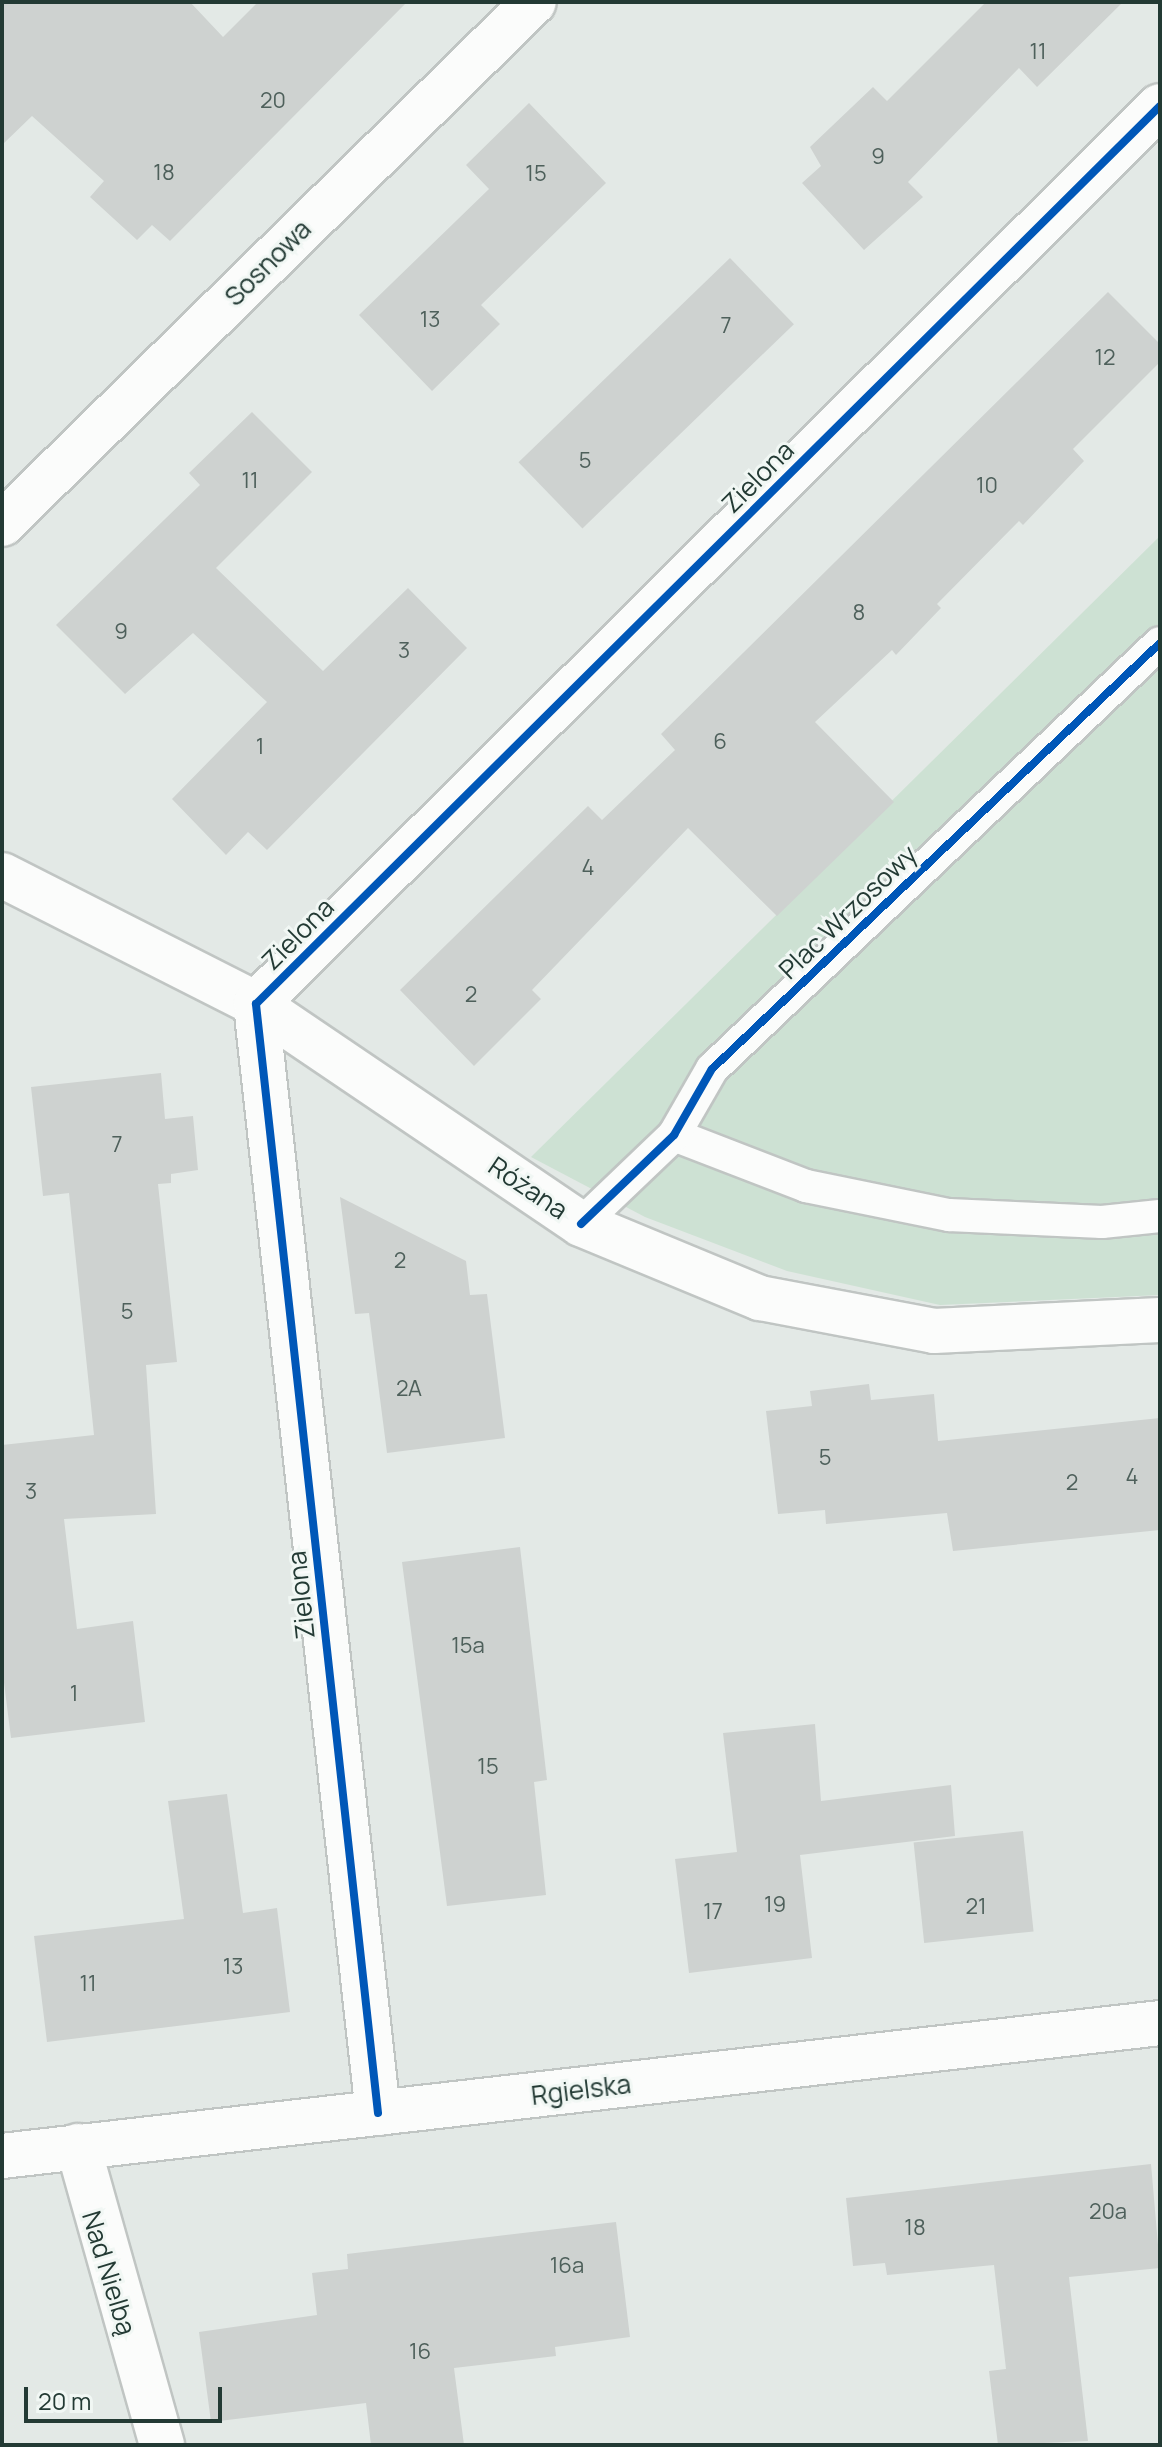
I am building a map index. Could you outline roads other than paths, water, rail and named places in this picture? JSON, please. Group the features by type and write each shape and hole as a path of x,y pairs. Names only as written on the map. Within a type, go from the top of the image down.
{"street":[{"name":"Sosnowa","path":"2,524 534,2"},
{"name":"Zielona","path":"378,2113 256,1004 1160,106"},
{"name":"Różana","path":"2,875 256,1004 581,1224 760,1298 934,1331 1160,1320"},
{"name":"Rgielska","path":"2,2156 1160,2023"},
{"name":"Nad Nielbą","path":"78,2146 162,2445"}],"lane":[{"name":"Plac Wrzosowy","path":"581,1224 674,1135 712,1069 1160,643"},
{"path":"674,1135 806,1186 949,1215 1102,1222 1160,1216"}]}
